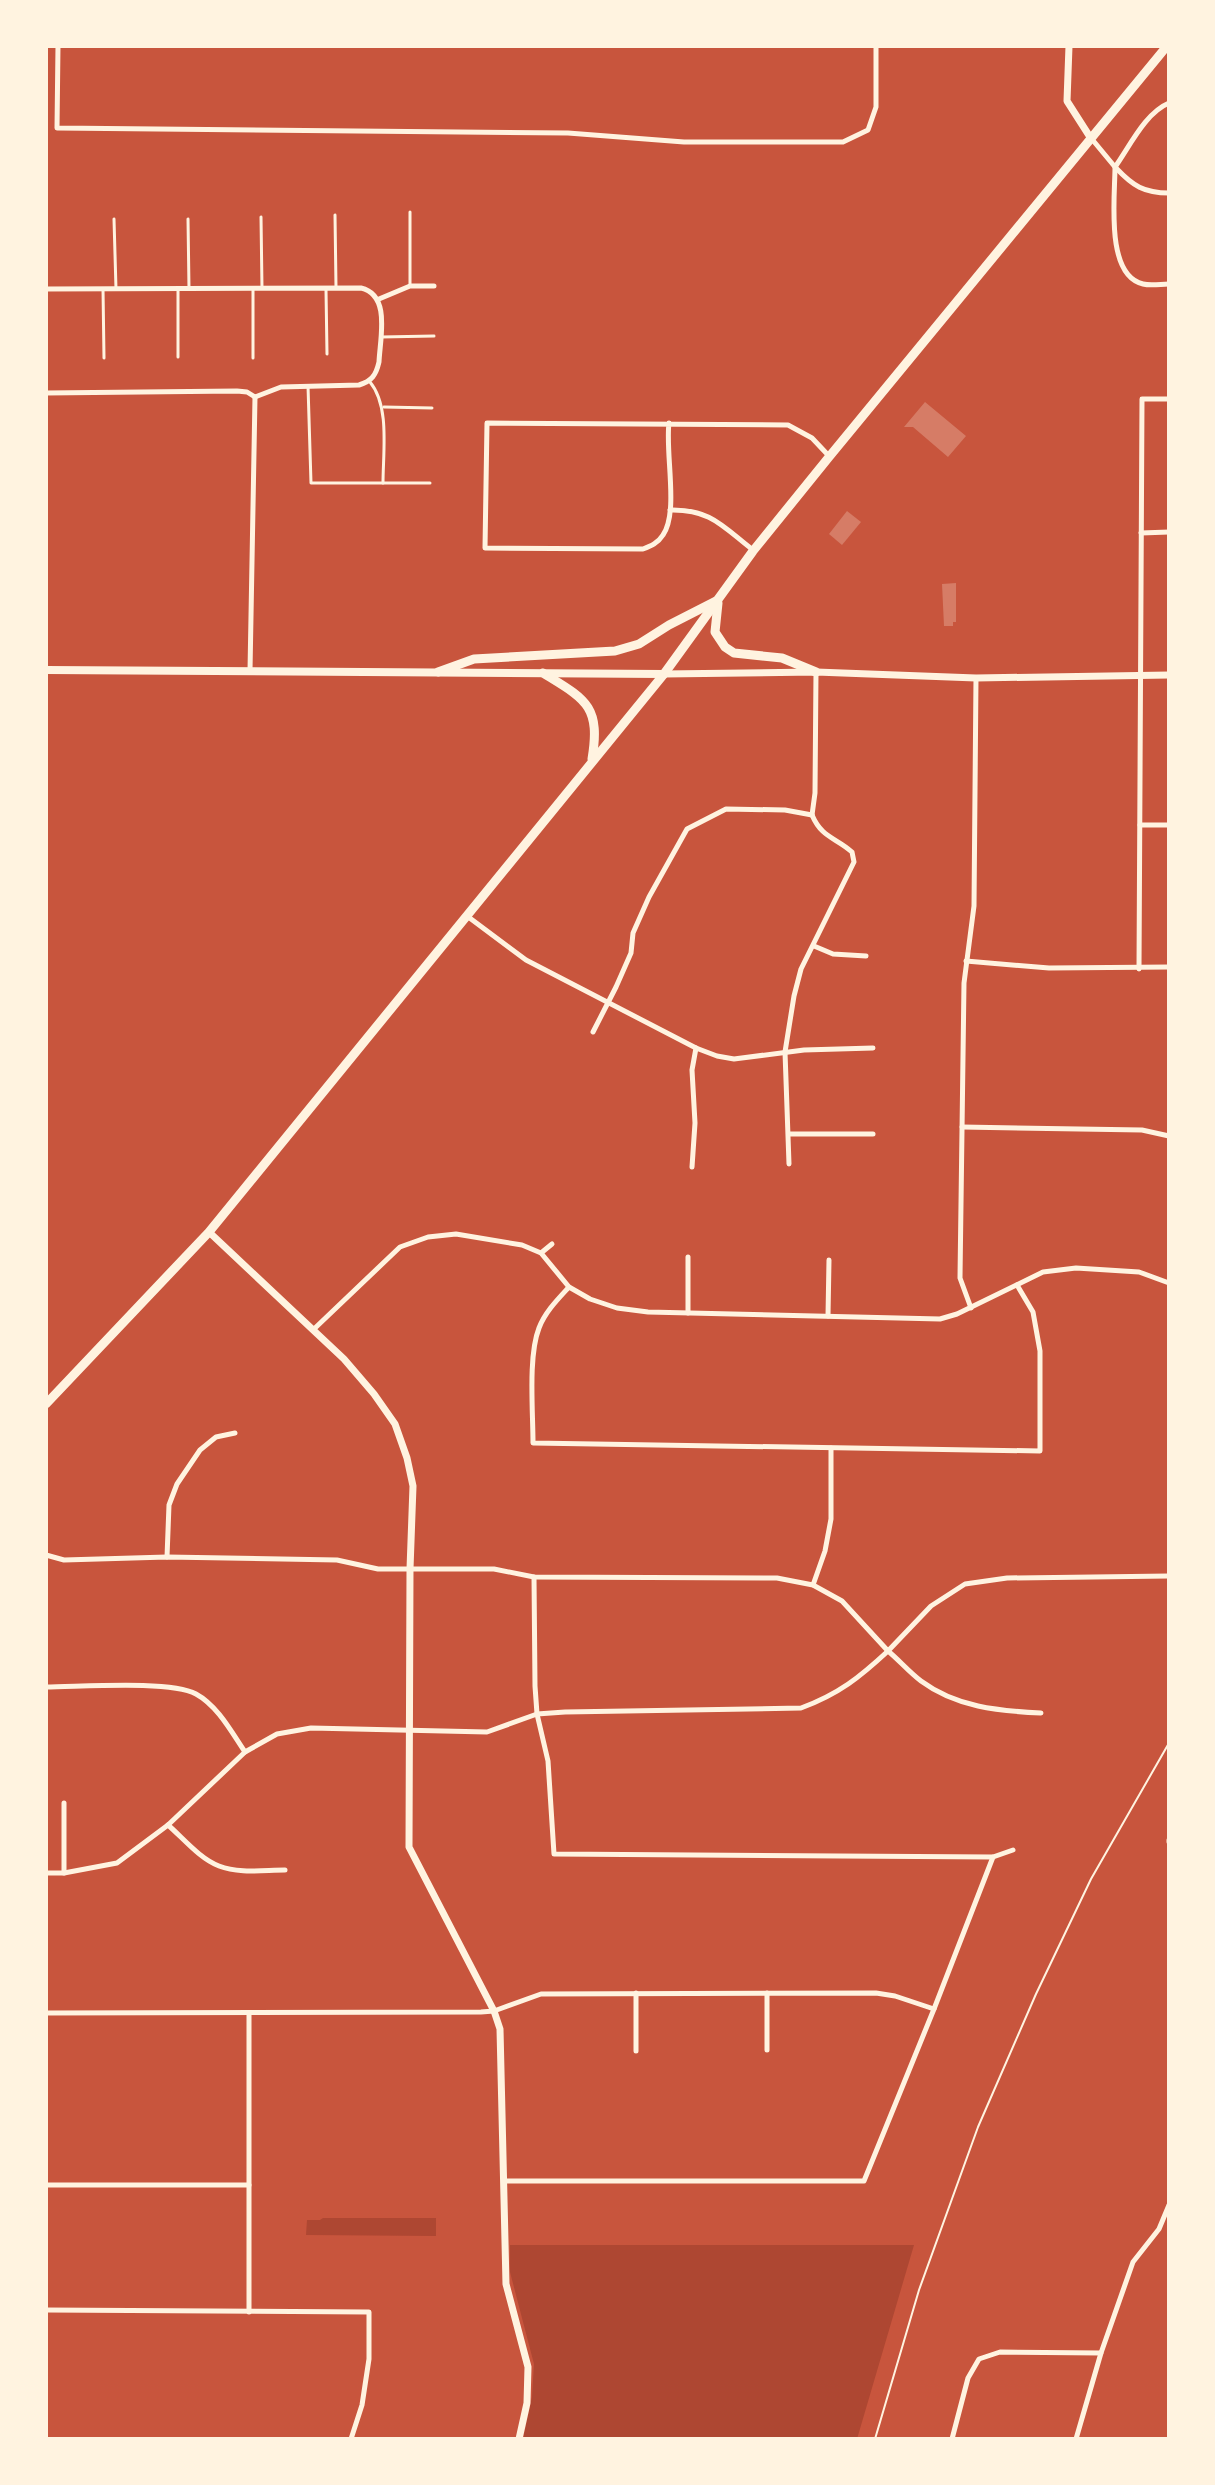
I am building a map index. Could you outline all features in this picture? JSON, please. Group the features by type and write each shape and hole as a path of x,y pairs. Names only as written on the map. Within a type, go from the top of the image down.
{"main road":[{"path":"46,1404 209,1232 664,674 753,551 1167,46"},
{"path":"438,672 474,659 627,648 719,599"},
{"path":"719,599 715,632 725,647 734,653 782,658 816,672"},
{"path":"46,670 664,674"},
{"path":"543,673 574,692 592,710 596,737 592,762"}],"street":[{"path":"58,46 57,128 568,133 684,142 843,142 868,130 876,107 876,46"},
{"path":"1069,46 1067,101 1090,137 1131,183 1152,193 1169,193"},
{"path":"1169,103 1146,121 1115,167 1115,249 1124,270 1141,284 1169,284"},
{"path":"379,299 410,286 434,286"},
{"path":"46,289 361,288 379,299 377,370 369,382 359,385 281,387 255,397"},
{"path":"46,393 237,391 255,397"},
{"path":"250,672 255,397"},
{"path":"1139,969 1142,399 1169,399"},
{"path":"669,423 670,510 665,533 659,541 643,549 485,548 487,423 669,423 788,425 812,438 829,457"},
{"path":"670,510 701,512 753,551"},
{"path":"1141,533 1169,532"},
{"path":"664,674 816,672 976,678 1169,675"},
{"path":"789,1164 785,1052 794,996 801,969 854,862 852,852 822,833 812,815 815,802 816,672"},
{"path":"971,1308 960,1278 966,961 974,906 976,678"},
{"path":"593,1032 631,953 633,933 649,897 687,829 726,809 785,810 812,815"},
{"path":"1140,825 1169,825"},
{"path":"467,916 526,960 717,1056 734,1059 785,1052 873,1048"},
{"path":"814,946 833,954 866,956"},
{"path":"966,961 1049,968 1169,967"},
{"path":"692,1167 695,1123 692,1070 696,1048"},
{"path":"962,1127 1142,1130 1169,1136"},
{"path":"789,1134 873,1134"},
{"path":"209,1232 344,1359 395,1424 407,1458 413,1486 409,1847 494,2011 500,2029 506,2284 528,2367 527,2403 519,2439"},
{"path":"314,1329 400,1247 428,1237 456,1234 509,1242 541,1253 569,1287 590,1299 617,1308 688,1313 940,1319 971,1308 1043,1272 1076,1268 1139,1272 1169,1283"},
{"path":"541,1253 552,1244"},
{"path":"688,1257 688,1313"},
{"path":"828,1316 829,1260"},
{"path":"569,1287 550,1308 539,1328 534,1352 533,1443 1040,1451 1040,1351 1033,1312 1017,1285"},
{"path":"167,1557 169,1505 177,1484 200,1450 216,1437 235,1433"},
{"path":"813,1585 825,1551 831,1519 831,1448"},
{"path":"46,1555 64,1560 167,1557 337,1560 378,1569 494,1569 534,1577 777,1578 813,1585 842,1601 888,1651 921,1681 957,1701 997,1711 1041,1713"},
{"path":"46,1873 64,1873 117,1863 168,1825 245,1752 277,1734 311,1728 487,1732 537,1714 801,1708 829,1698 858,1679 931,1606 965,1584 1007,1578 1169,1576"},
{"path":"534,1577 537,1714 548,1761 554,1854 993,1857 1013,1850"},
{"path":"46,1687 168,1687 196,1694 219,1715 245,1752"},
{"path":"64,1803 64,1873"},
{"path":"168,1825 219,1866 248,1871 285,1870"},
{"path":"503,2181 864,2181 993,1857"},
{"path":"636,1993 636,2051"},
{"path":"46,2013 494,2011 541,1994 636,1993 876,1993 934,2009"},
{"path":"767,1993 767,2050"},
{"path":"249,2013 249,2312"},
{"path":"46,2185 249,2185"},
{"path":"1076,2439 1101,2353 1133,2262 1159,2229 1169,2205"},
{"path":"46,2310 369,2312 369,2359 362,2405 351,2439"},
{"path":"952,2439 968,2378 979,2359 1000,2352 1101,2353"}],"lane":[{"path":"410,212 410,286"},
{"path":"335,215 336,288"},
{"path":"261,217 262,288"},
{"path":"114,219 116,289"},
{"path":"188,219 189,288"},
{"path":"253,288 253,358"},
{"path":"326,288 327,354"},
{"path":"103,289 104,358"},
{"path":"178,289 178,357"},
{"path":"380,337 434,336"},
{"path":"369,382 383,407 383,483"},
{"path":"308,386 311,483 430,483"},
{"path":"383,407 432,408"}],"path":[{"path":"875,2439 919,2290 978,2127 1091,1879 1169,1743"}],"shaded area":[{"path":"436,2218 436,2236 306,2235 307,2220"},
{"path":"510,2245 914,2245 857,2439 523,2439 532,2397 534,2364 510,2272"}],"building":[{"path":"925,402 966,436 948,457 913,427 904,427"},
{"path":"847,511 861,522 842,545 829,534"},
{"path":"956,583 956,622 953,626 944,626 942,584"}]}
